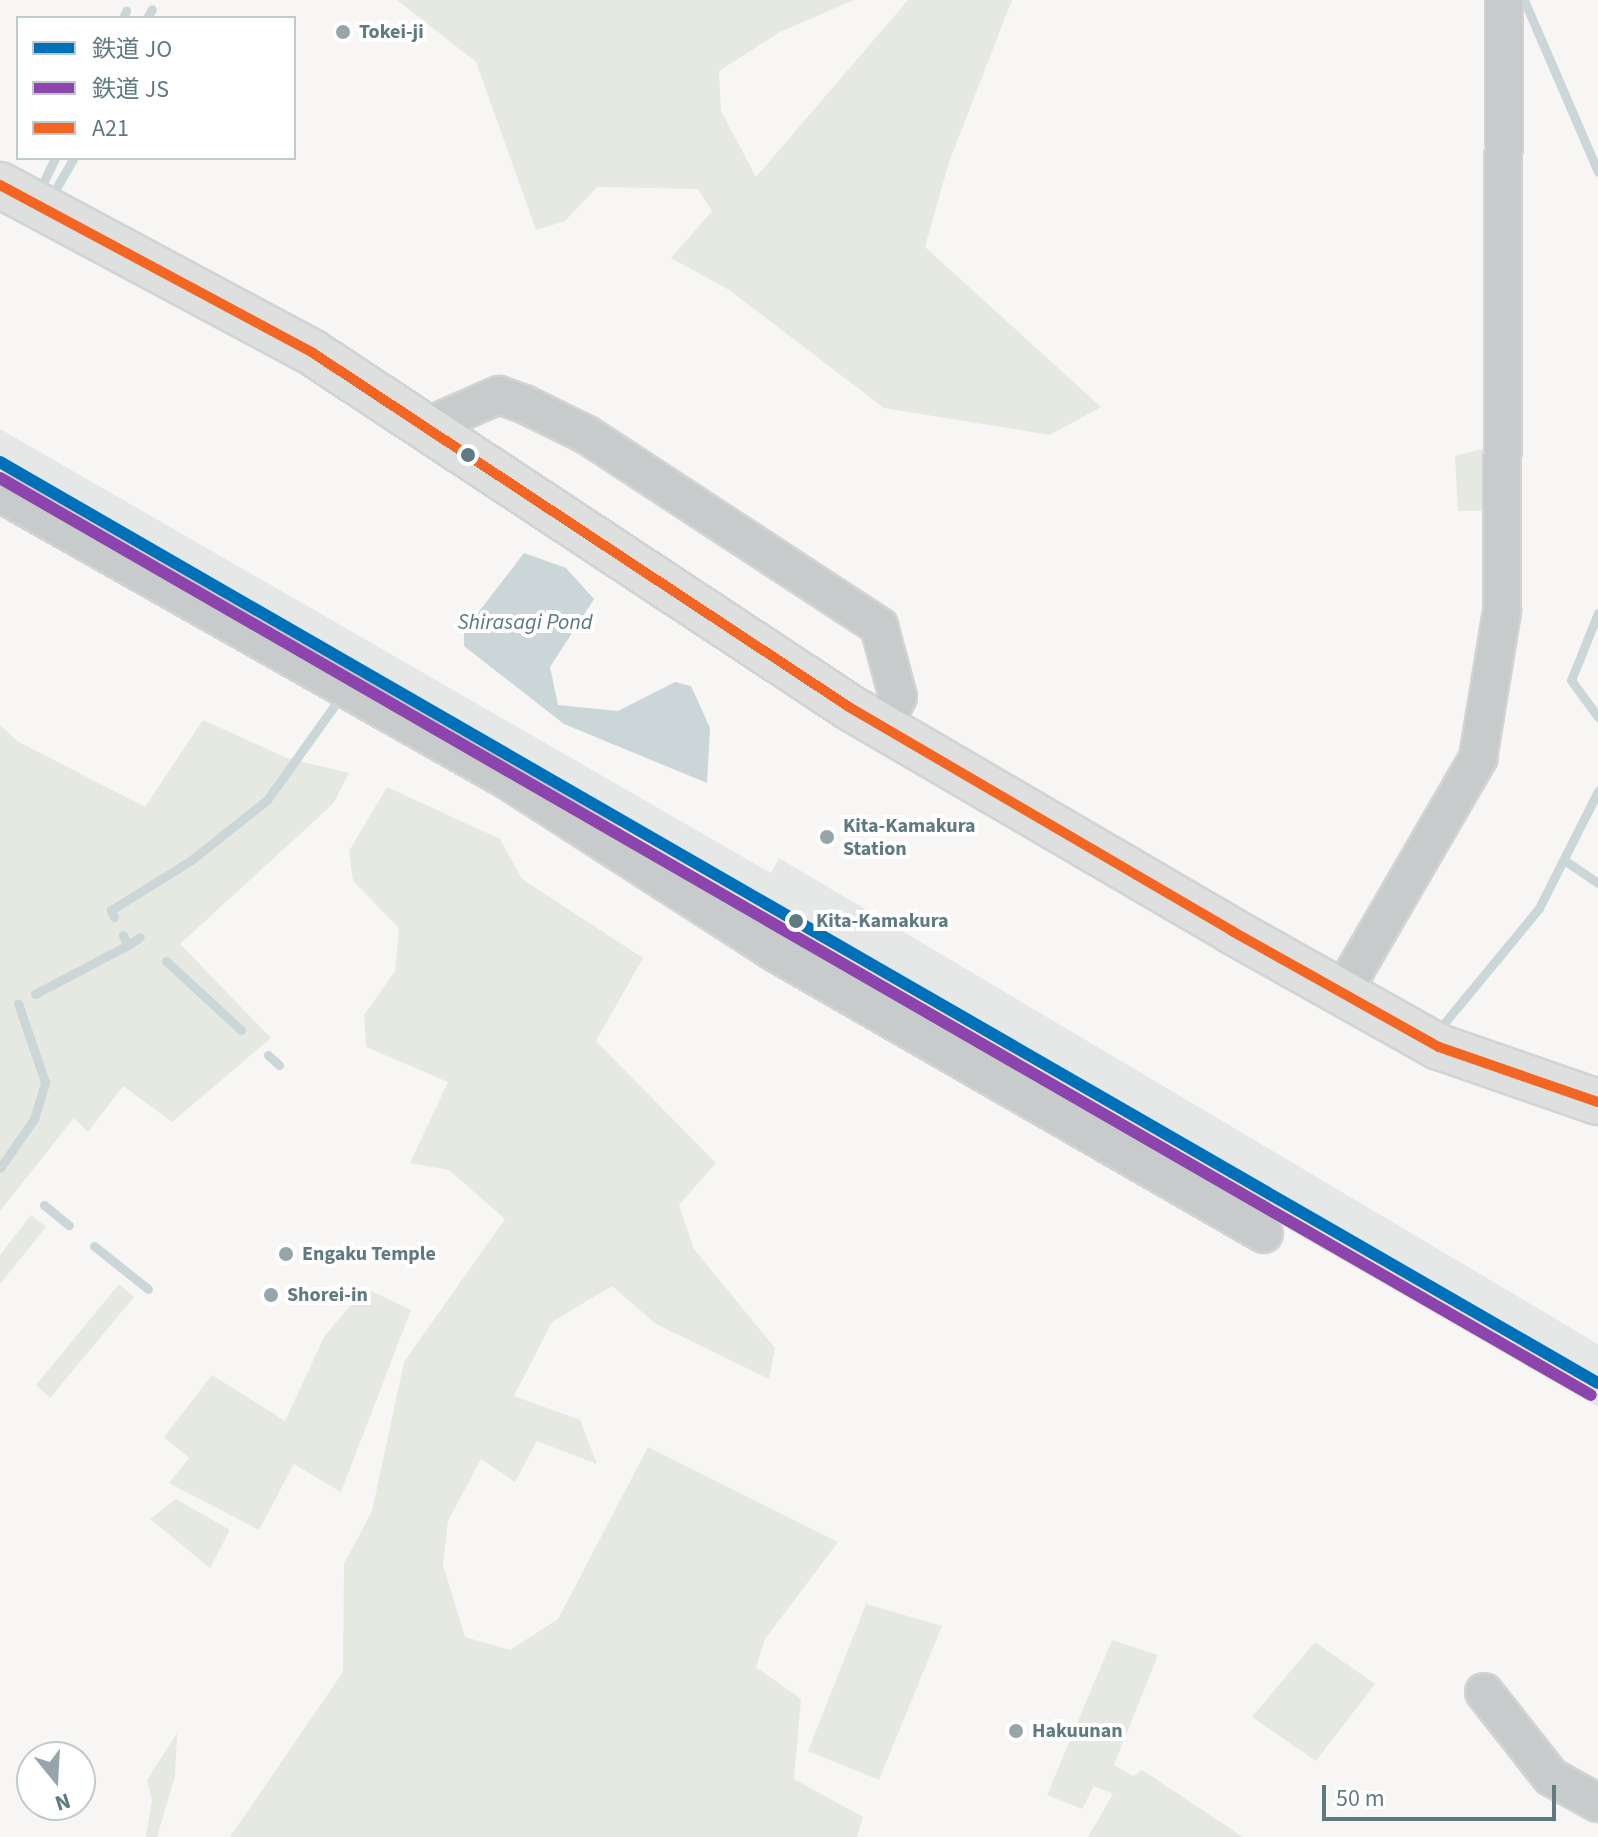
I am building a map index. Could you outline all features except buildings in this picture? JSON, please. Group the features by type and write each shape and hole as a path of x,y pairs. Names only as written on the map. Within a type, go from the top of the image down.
{"main road":[{"path":"0,185 313,353 882,726 1342,993 1439,1047 1598,1102"}],"street":[{"path":"1342,993 1478,758 1502,611 1504,0"},
{"path":"426,427 499,395 524,404 587,435 879,626 898,697 882,726"},
{"path":"0,493 509,781 774,952 1264,1234"},
{"path":"1484,1692 1551,1777 1598,1803"}],"shaded area":[{"path":"397,0 854,0 780,32 719,71 721,111 756,177 908,0 1012,0 949,162 925,247 1101,407 1050,435 884,408 729,290 671,258 712,211 698,189 597,187 565,221 536,230 476,62"},
{"path":"0,429 771,873 779,858 1598,1344 1598,1407 743,916 748,907 0,477"},
{"path":"1486,448 1490,511 1458,511 1455,456"},
{"path":"203,720 287,758 349,773 333,804 180,944 271,1038 172,1122 123,1086 88,1132 74,1118 0,1211 0,725 17,741 145,807"},
{"path":"387,787 500,839 522,879 643,958 596,1041 716,1163 679,1205 694,1249 775,1348 769,1379 656,1324 612,1286 552,1322 514,1396 580,1420 597,1464 537,1441 515,1482 481,1459 448,1521 443,1565 465,1637 510,1650 558,1619 648,1447 838,1542 765,1639 756,1667 801,1699 794,1779 863,1817 857,1837 230,1837 343,1672 344,1564 372,1511 404,1362 505,1219 449,1170 410,1163 448,1082 366,1047 364,1015 395,971 399,928 353,881 349,851"},
{"path":"31,1215 46,1227 0,1284 0,1255"},
{"path":"119,1284 134,1297 50,1398 36,1385"},
{"path":"365,1288 411,1310 341,1492 294,1464 259,1530 169,1483 189,1458 164,1437 212,1375 285,1421 324,1337"},
{"path":"176,1499 230,1530 210,1568 150,1519"},
{"path":"866,1604 942,1626 879,1780 808,1751"},
{"path":"1112,1640 1158,1655 1114,1765 1133,1776 1142,1770 1243,1837 1088,1837 1113,1794 1094,1786 1082,1809 1047,1795"},
{"path":"1315,1642 1375,1684 1316,1761 1252,1717"},
{"path":"177,1733 175,1776 157,1837 146,1837 152,1800 147,1780"}],"water":[{"name":"Shirasagi Pond","path":"524,553 566,568 594,599 550,667 558,705 618,711 675,682 691,686 710,728 707,783 564,724 464,646 464,631"}],"waterway":[{"path":"1524,0 1598,172"},
{"path":"148,16 152,9"},
{"path":"124,16 126,11"},
{"path":"42,185 54,160"},
{"path":"54,192 73,160"},
{"path":"1598,613 1571,680 1598,717"},
{"path":"114,917 111,910 190,861 267,800 334,706"},
{"path":"1446,1021 1539,908 1598,791"},
{"path":"1564,860 1598,883"},
{"path":"35,994 128,945 123,935"},
{"path":"128,945 140,937"},
{"path":"166,961 241,1030"},
{"path":"0,1168 34,1119 45,1082 18,1003"},
{"path":"268,1055 279,1065"},
{"path":"44,1205 69,1225"},
{"path":"94,1246 148,1289"}],"rail line":[{"name":"JO","path":"0,462 1598,1383"},
{"name":"JS","path":"0,478 1591,1395"}],"transit line":[{"name":"A21","path":"0,185 313,353 849,707 1232,931 1439,1047 1598,1102"}],"place":[{"name":"Tokei-ji","path":"343,32"},
{"name":"Kita-Kamakura Station","path":"827,837"},
{"name":"Kita-Kamakura","path":"796,921"},
{"name":"Engaku Temple","path":"286,1254"},
{"name":"Shorei-in","path":"271,1295"},
{"name":"Hakuunan","path":"1016,1731"}]}
